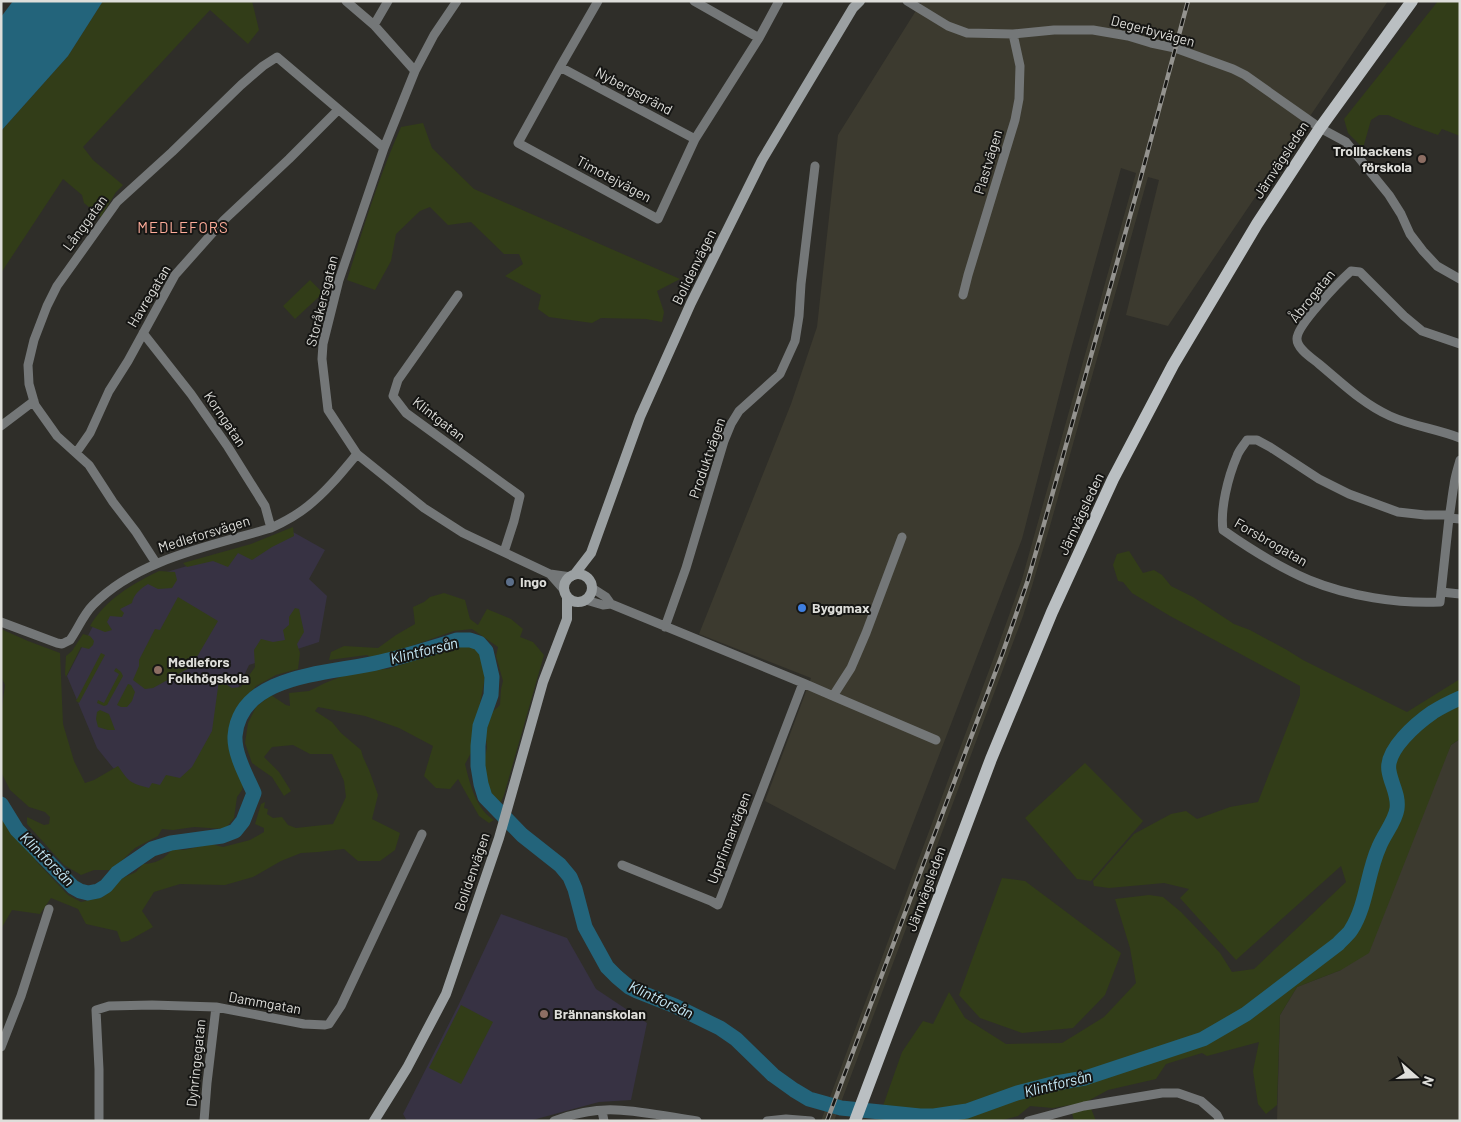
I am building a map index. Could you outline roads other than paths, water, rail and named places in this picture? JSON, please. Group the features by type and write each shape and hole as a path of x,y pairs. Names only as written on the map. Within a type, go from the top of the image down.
{"main road":[{"name":"Järnvägsleden","path":"855,1121 991,759 1052,612 1113,479 1173,365 1257,224 1320,128 1412,1"},
{"name":"Bolidenvägen","path":"567,619 566,582 591,553 640,417 691,303 762,160 856,3"},
{"name":"Bolidenvägen","path":"374,1121 407,1068 446,994 499,838 543,682 567,619 591,595 591,553"},
{"path":"572,576 581,574 591,584"},
{"path":"566,593 574,601 585,600"}],"street":[{"path":"346,1 374,25 415,71"},
{"path":"374,25 388,1"},
{"name":"Storåkersgatan","path":"457,1 434,35 415,71 384,148 339,280 323,344 322,359 328,410 357,454 424,508 464,533 550,574 572,576"},
{"name":"Timotejvägen","path":"598,1 518,143 658,218 695,139 759,38 779,1"},
{"path":"694,1 759,38"},
{"name":"Degerbyvägen","path":"907,1 948,26 967,33 1013,34 1054,30 1093,30 1128,36 1175,48 1245,75 1320,128 1346,142 1389,195 1401,214 1410,234 1423,251 1437,266 1460,279"},
{"name":"Plastvägen","path":"963,295 1015,120 1020,66 1013,34"},
{"name":"Långgatan","path":"156,563 89,465 57,436 35,405 28,365 34,340 57,286 117,202 241,85 277,57 384,148"},
{"name":"Nybergsgränd","path":"560,67 695,139"},
{"name":"Havregatan","path":"76,453 90,433 109,391 128,361 175,275 224,220 338,110"},
{"name":"Produktvägen","path":"665,627 686,568 724,441 731,424 738,411 780,374 796,341 814,166"},
{"name":"Åbrogatan","path":"1460,344 1422,331 1404,316 1360,272 1351,271 1307,319 1296,338 1298,346 1358,397 1374,408 1392,417 1460,438"},
{"name":"Klintgatan","path":"458,295 398,380 393,396 406,414 520,496 504,552"},
{"name":"Korngatan","path":"143,333 192,394 228,446 265,506 271,528"},
{"path":"1,426 34,401"},
{"name":"Forsbrogatan","path":"1441,592 1440,602 1415,602 1380,599 1343,592 1310,580 1277,564 1236,540 1223,530 1221,521 1237,455 1247,440 1257,440 1319,479 1349,494 1398,512 1450,517"},
{"name":"Medleforsvägen","path":"1,622 62,644 70,640 92,606 125,579 156,563 271,528 308,506 328,487 357,454"},
{"path":"1460,460 1454,484 1441,592 1460,594"},
{"path":"1450,517 1460,520"},
{"path":"833,696 851,668 902,538"},
{"name":"Storåkersgatan","path":"550,574 566,593"},
{"path":"591,584 611,604"},
{"path":"585,600 603,605 611,604 804,683 936,740"},
{"name":"Uppfinnarvägen","path":"622,865 711,901 718,906 804,683"},
{"name":"Dammgatan","path":"99,1121 96,1010 110,1006 152,1005 216,1008 304,1024 329,1024 341,1006 422,834"},
{"path":"1,1048 21,996 49,909"},
{"name":"Dyhringegatan","path":"204,1121 216,1008"},
{"path":"1028,1121 1084,1106 1162,1092 1178,1093 1201,1101 1217,1115 1220,1121"},
{"path":"554,1121 572,1116 615,1110 644,1112 697,1121"},
{"path":"602,1111 604,1121"},
{"path":"767,1121 786,1119 811,1121"}],"water":[{"path":"13,1 103,1 68,56 1,131 1,17"}],"waterway":[{"name":"Klintforsån","path":"1,804 17,830 73,887 88,893 98,891 106,886 117,873 152,849 171,843 222,836 235,831 243,821 254,793 239,758 235,743 241,715 253,699 271,688 315,674 380,662 457,640 470,640 479,643 486,651 492,677 491,695 480,726 478,746 478,766 485,797 522,835 560,865 570,877 585,927 607,967 629,987 675,1006 720,1028 736,1039 773,1075 809,1099 841,1108 934,1116 967,1111 1017,1093 1085,1078 1203,1039 1246,1014 1338,944 1350,932 1356,920 1364,900 1375,857 1396,814 1397,799 1389,771 1392,754 1411,730 1426,717 1460,698"}],"railway":[{"path":"827,1121 1003,652 1028,580 1139,184 1188,1"}],"place":[{"name":"Trollbackens förskola","path":"1422,159"},
{"name":"Ingo","path":"510,582"},
{"name":"Byggmax","path":"802,608"},
{"name":"Medlefors Folkhögskola","path":"158,670"},
{"name":"Brännanskolan","path":"544,1014"}],"district":[{"name":"MEDLEFORS","path":"183,228"}]}
